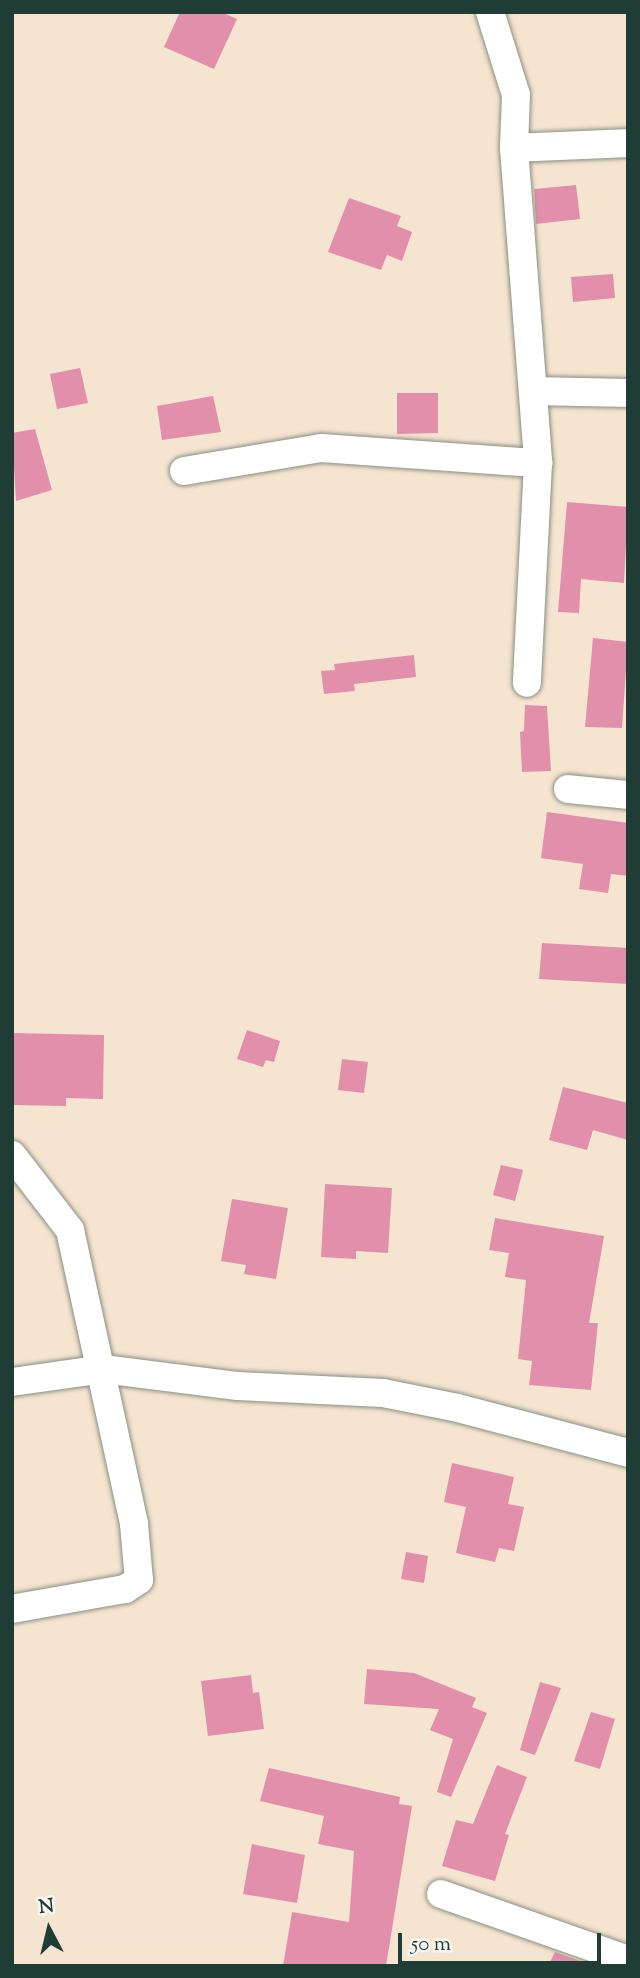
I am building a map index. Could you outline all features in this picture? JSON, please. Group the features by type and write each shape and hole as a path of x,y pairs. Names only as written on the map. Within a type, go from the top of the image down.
{"street":[{"path":"490,12 516,95 514,148 538,463 527,683"},
{"path":"514,148 628,143"},
{"path":"534,391 628,394"},
{"path":"184,471 321,448 538,463"},
{"path":"568,789 628,795"},
{"path":"12,1155 70,1230 103,1369 134,1524 139,1580 125,1589 12,1609"},
{"path":"12,1382 103,1369 238,1386 383,1393 485,1414 628,1453"},
{"path":"441,1894 628,1960"}],"building":[{"path":"180,12 221,12 237,19 214,69 164,47"},
{"path":"576,185 580,219 536,224 534,189"},
{"path":"349,198 401,216 397,226 412,232 402,261 387,255 381,270 328,252"},
{"path":"613,274 615,298 573,302 571,277"},
{"path":"80,368 88,403 57,409 50,374"},
{"path":"397,393 438,393 438,433 397,434"},
{"path":"213,396 221,432 162,440 157,406"},
{"path":"35,429 52,490 16,501 12,433"},
{"path":"567,502 628,507 624,583 581,579 579,613 558,612"},
{"path":"593,638 628,642 622,728 585,727"},
{"path":"414,655 416,677 354,684 355,691 324,694 321,671 335,670 334,664"},
{"path":"525,705 547,706 551,771 522,772 520,732 524,731"},
{"path":"547,812 628,823 628,876 611,874 608,893 579,889 583,864 541,858"},
{"path":"542,943 628,948 628,984 539,979"},
{"path":"247,1030 280,1041 274,1062 266,1060 263,1067 237,1059"},
{"path":"12,1033 104,1035 103,1099 66,1098 66,1106 12,1105"},
{"path":"342,1059 368,1062 364,1093 338,1090"},
{"path":"563,1087 628,1103 628,1140 593,1130 587,1150 549,1140"},
{"path":"501,1165 523,1170 515,1201 493,1195"},
{"path":"325,1184 392,1188 388,1253 356,1251 356,1259 321,1257"},
{"path":"232,1199 288,1208 276,1279 244,1274 246,1265 221,1261"},
{"path":"495,1218 604,1236 589,1323 598,1323 591,1390 529,1385 532,1361 518,1359 526,1280 505,1277 509,1253 489,1250"},
{"path":"452,1463 514,1477 508,1504 524,1507 514,1551 499,1548 495,1562 456,1553 466,1507 444,1502"},
{"path":"406,1552 428,1556 424,1583 401,1579"},
{"path":"367,1669 414,1673 476,1698 472,1707 487,1713 451,1797 437,1792 453,1739 430,1730 439,1709 364,1704"},
{"path":"251,1675 253,1693 259,1692 264,1729 208,1736 201,1681"},
{"path":"540,1682 561,1688 535,1755 520,1750"},
{"path":"591,1712 615,1719 600,1769 574,1761"},
{"path":"497,1765 527,1777 505,1834 509,1835 495,1881 442,1866 456,1820 473,1824"},
{"path":"269,1768 400,1797 399,1804 412,1806 386,1966 283,1966 292,1912 349,1922 354,1851 318,1844 324,1816 260,1801"},
{"path":"252,1844 305,1855 297,1903 243,1894"},
{"path":"555,1952 594,1966 548,1966"}]}
